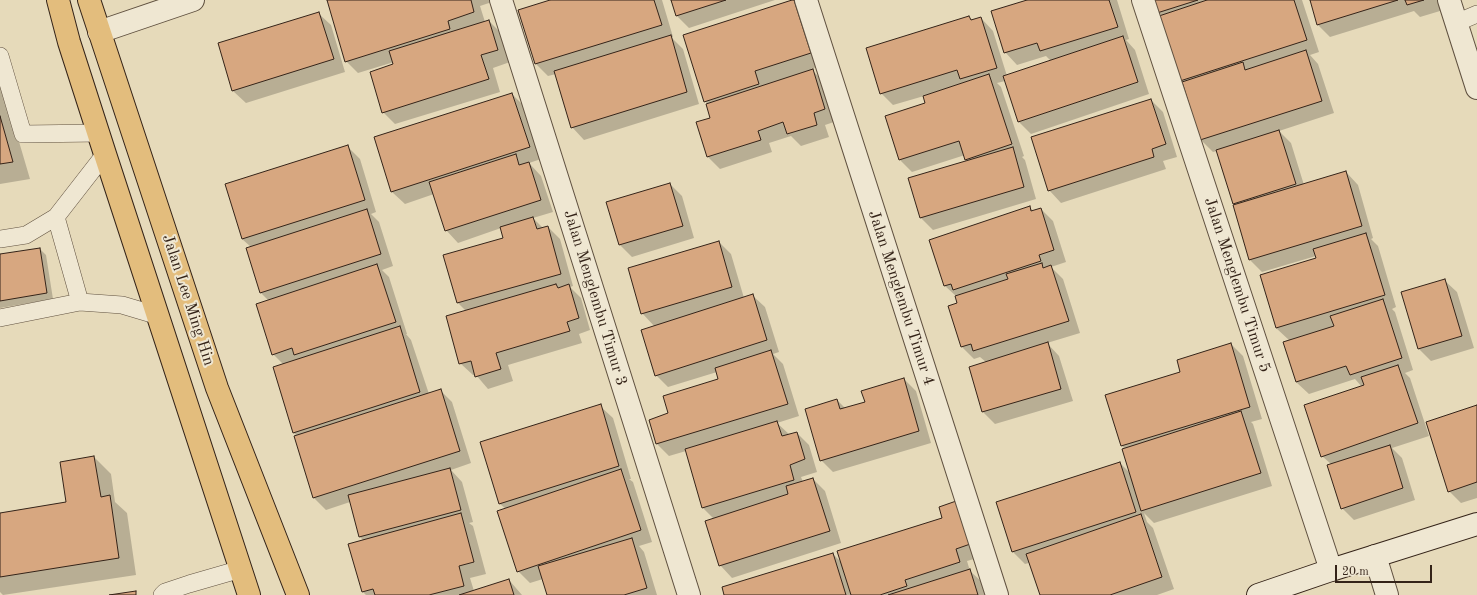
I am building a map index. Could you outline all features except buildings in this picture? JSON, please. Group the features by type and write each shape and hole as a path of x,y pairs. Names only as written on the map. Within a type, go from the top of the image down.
{"main road":[{"name":"Jalan Lee Ming Hin","path":"58,0 69,42 249,595"},
{"name":"Jalan Lee Ming Hin","path":"89,0 217,388 298,595"}],"street":[{"path":"99,32 193,0"},
{"name":"Jalan Menglembu Timur 3","path":"502,0 689,595"},
{"name":"Jalan Menglembu Timur 4","path":"806,0 997,595"},
{"name":"Jalan Menglembu Timur 5","path":"1143,0 1331,570"},
{"path":"1449,0 1477,88"},
{"path":"1258,595 1331,570 1477,524"},
{"path":"1375,556 1387,595"}],"lane":[{"path":"1456,23 1477,14"},
{"path":"0,56 23,134 99,133"},
{"path":"0,239 26,235 56,217 105,154"},
{"path":"56,217 80,302"},
{"path":"0,318 80,302 122,305 159,316"},
{"path":"162,595 165,592 189,584 241,569"}]}
